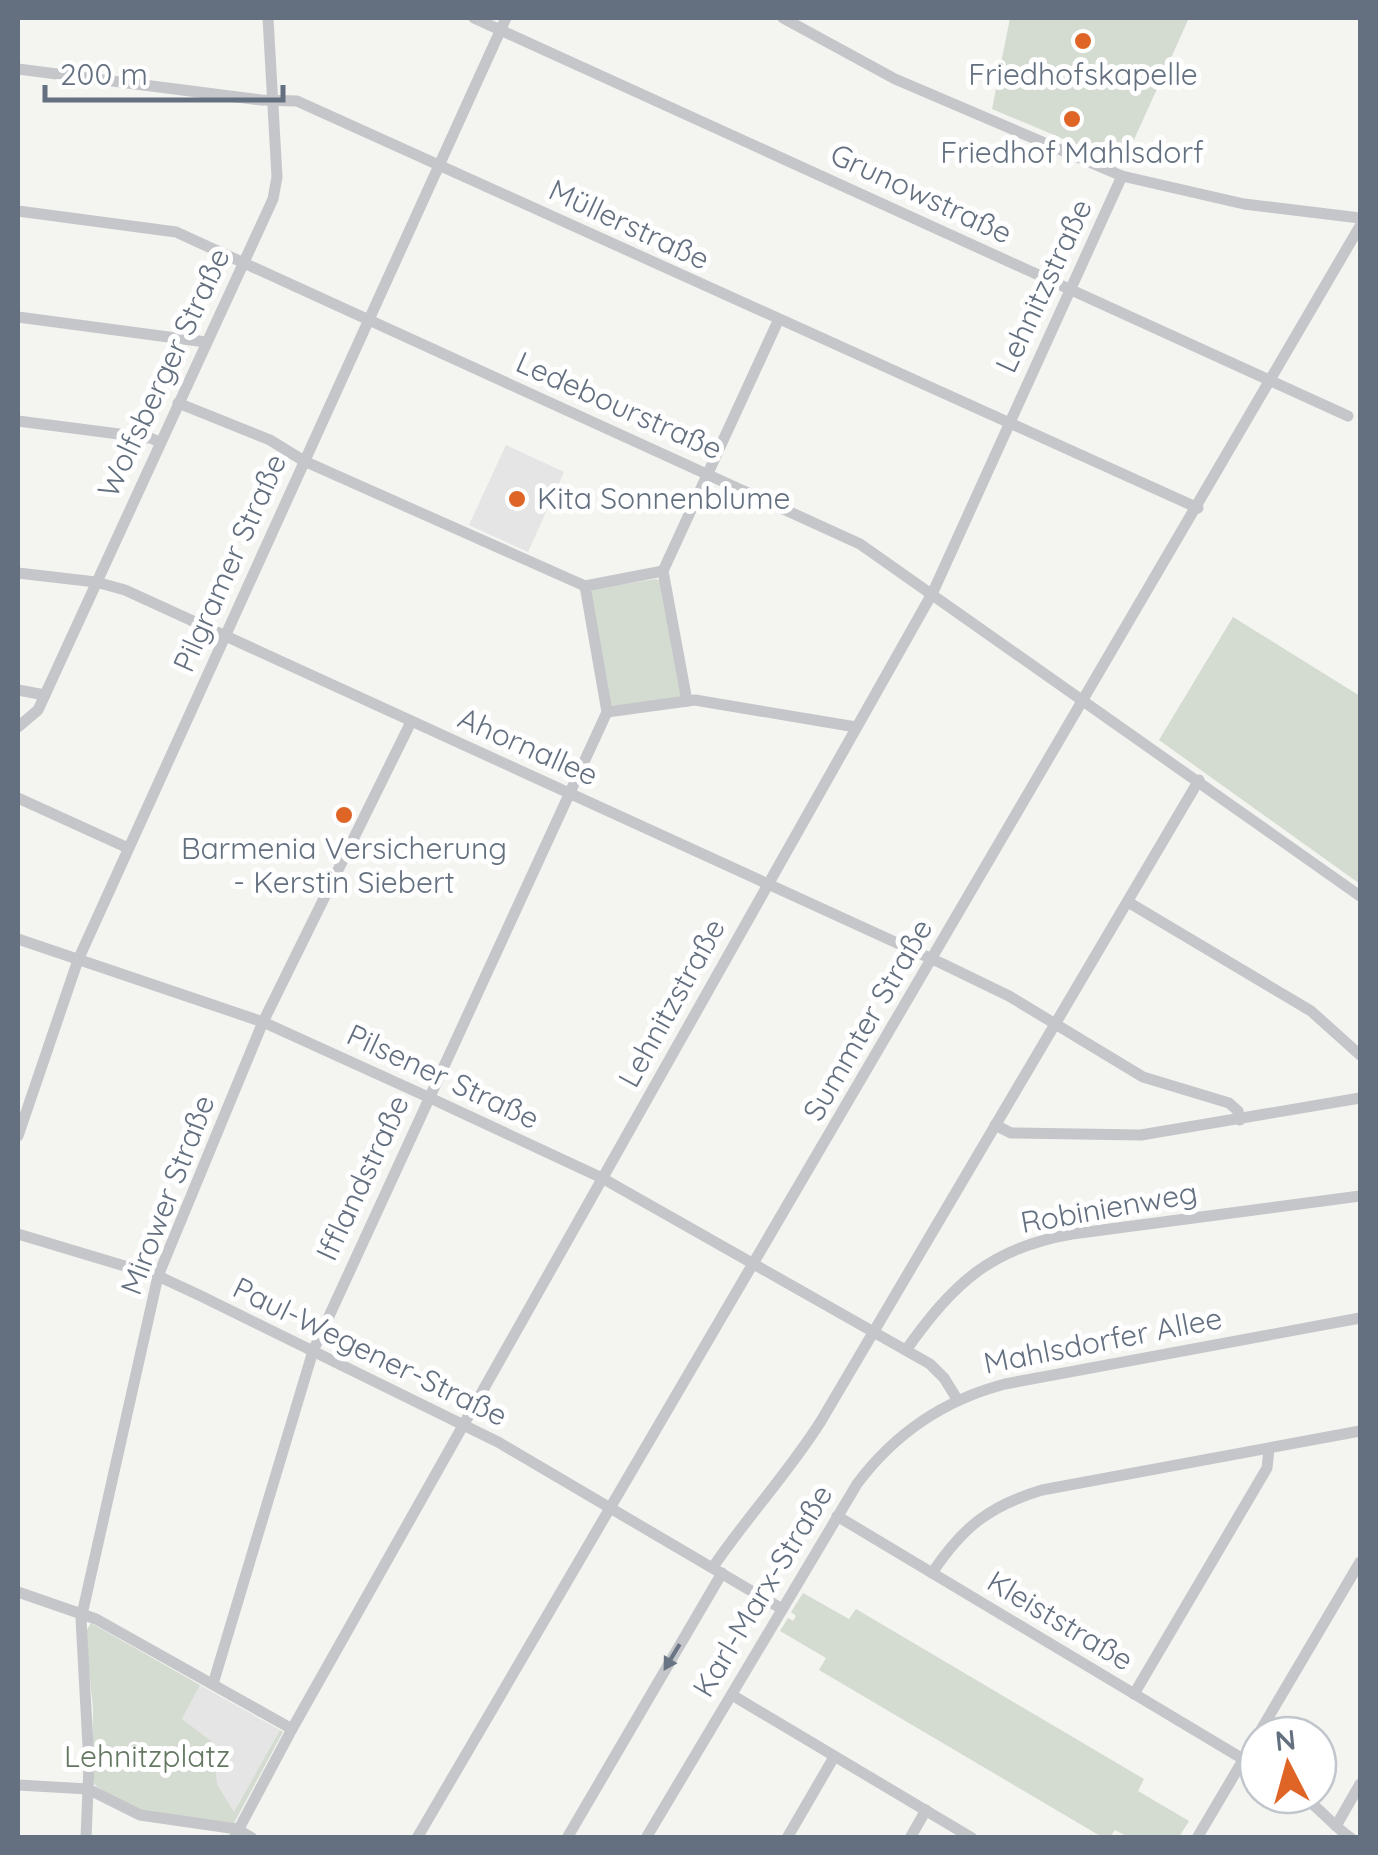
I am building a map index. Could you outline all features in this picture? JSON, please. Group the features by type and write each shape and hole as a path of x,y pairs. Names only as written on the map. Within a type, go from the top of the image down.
{"street":[{"name":"Wolfsberger Straße","path":"18,727 32,718 45,696 277,187 268,18"},
{"name":"Grunowstraße","path":"474,18 503,23 1348,416"},
{"path":"783,18 895,80 1122,176 1244,204 1360,218"},
{"name":"Pilgramer Straße","path":"18,1136 78,960 503,23"},
{"name":"Müllerstraße","path":"18,69 298,100 778,321 1198,508"},
{"name":"Lehnitzstraße","path":"235,1833 933,592 1122,176"},
{"name":"Ledebourstraße","path":"18,211 176,232 860,544 1360,896"},
{"name":"Summter Straße","path":"417,1838 1360,226"},
{"path":"18,317 206,342"},
{"path":"687,701 663,571 778,321"},
{"path":"178,403 270,440 304,461 585,586 663,571"},
{"path":"18,422 160,442"},
{"name":"Ahornallee","path":"18,573 96,582 125,590 933,959 1008,996 1143,1077 1229,1103 1238,1111 1240,1120"},
{"path":"585,586 607,712 687,701 856,726"},
{"path":"18,690 45,696"},
{"name":"Ifflandstraße","path":"213,1684 313,1351 607,712"},
{"name":"Mirower Straße","path":"86,1838 82,1613 158,1276 263,1022 411,722"},
{"path":"567,1838 746,1519 800,1455 1198,780"},
{"path":"18,798 128,848"},
{"path":"1128,902 1311,1011 1360,1055"},
{"name":"Pilsener Straße","path":"18,939 263,1022 602,1178 827,1305"},
{"path":"18,1087 33,1092"},
{"path":"994,1124 1011,1133 1140,1135 1360,1098"},
{"name":"Robinienweg","path":"906,1350 964,1278 993,1258 1030,1244 1072,1234 1360,1196"},
{"name":"Paul-Wegener-Straße","path":"18,1234 158,1276 464,1425 782,1609"},
{"name":"Mahlsdorfer Allee","path":"827,1305 930,1364 956,1399 1018,1381 1360,1318"},
{"name":"Karl-Marx-Straße","path":"646,1838 837,1516 880,1456 913,1426 956,1399"},
{"path":"932,1573 964,1530 1009,1500 1042,1490 1360,1432"},
{"path":"1134,1694 1267,1468 1269,1449"},
{"name":"Kleiststraße","path":"837,1516 1238,1755"},
{"path":"1270,1715 1360,1562"},
{"path":"18,1592 82,1613 292,1729"},
{"path":"732,1695 972,1838"},
{"path":"786,1838 834,1757"},
{"path":"1197,1838 1238,1769"},
{"path":"1336,1826 1360,1784"},
{"path":"18,1785 88,1789 140,1814 252,1838"},
{"path":"910,1838 926,1810"},
{"path":"1327,1815 1352,1838"}],"shaded area":[{"name":"Kita Sonnenblume","path":"506,445 564,472 528,552 469,525"},
{"path":"200,1685 280,1730 234,1812 217,1784 214,1743 182,1719"}],"green space":[{"path":"1010,18 1189,18 1123,164 992,109"},
{"path":"656,579 664,582 683,697 611,706 590,593 593,589"},
{"path":"1233,617 1360,696 1360,884 1159,740"},
{"path":"803,1593 849,1619 856,1609 1144,1779 1138,1791 1189,1821 1179,1837 1128,1837 1115,1830 1110,1837 1102,1837 819,1670 826,1658 780,1631 788,1618 793,1621 796,1616 791,1612"},
{"name":"Lehnitzplatz","path":"91,1623 200,1685 182,1719 214,1743 217,1784 234,1812 280,1730 283,1732 234,1823 140,1811 92,1781 93,1708 85,1633"}],"place":[{"name":"Friedhofskapelle","path":"1083,41"},
{"name":"Friedhof Mahlsdorf","path":"1072,119"},
{"name":"Kita Sonnenblume","path":"517,499"},
{"name":"Barmenia Versicherung - Kerstin Siebert","path":"344,815"}]}
